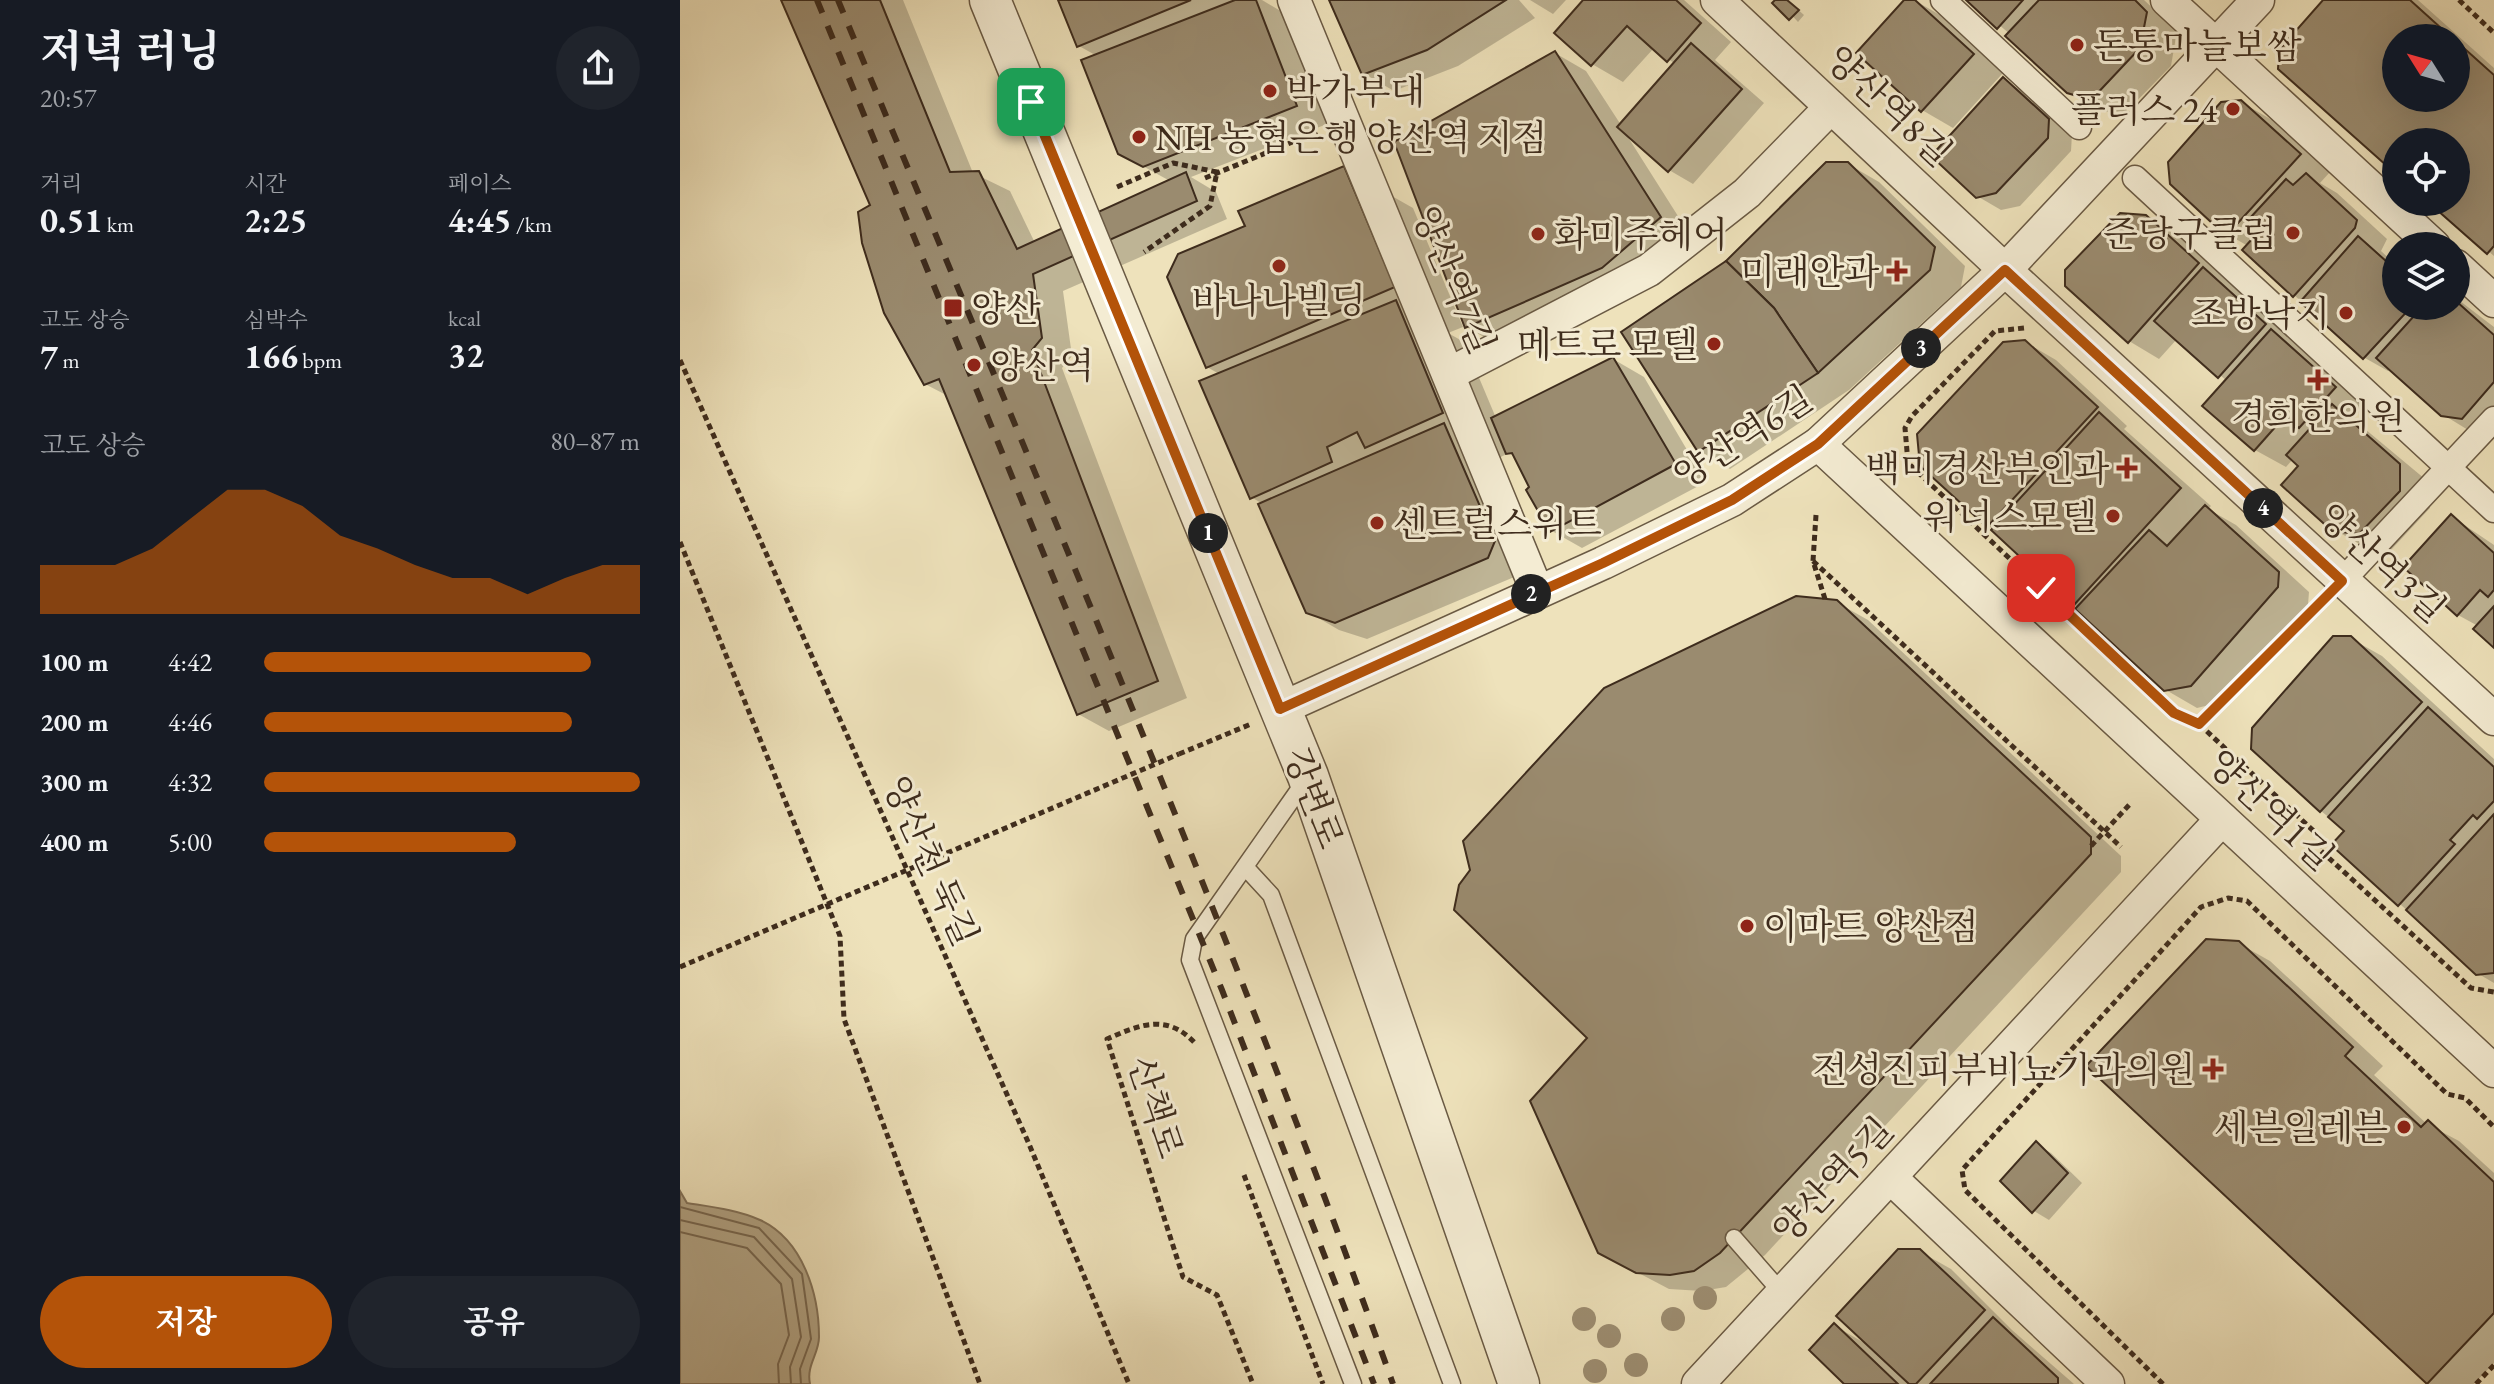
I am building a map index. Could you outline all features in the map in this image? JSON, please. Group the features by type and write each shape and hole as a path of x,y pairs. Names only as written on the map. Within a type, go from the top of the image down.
{"street":[{"name":"강변로","path":"990,0 1266,717 1308,776 1519,1384"},
{"name":"양산역7길","path":"1294,0 1537,591"},
{"name":"양산역8길","path":"1717,0 2005,270"},
{"path":"1943,0 2079,127"},
{"path":"2167,0 2419,232"},
{"name":"양산역6길","path":"1266,717 1732,500 1818,444 2005,270 2258,0"},
{"path":"1449,374 1649,270 1747,193 1831,107"},
{"path":"2135,178 2494,510"},
{"name":"양산역3길","path":"2005,270 2494,719"},
{"path":"2470,279 2494,301"},
{"path":"2342,581 2494,419"},
{"name":"양산역1길","path":"1818,444 2222,819 2490,1059"},
{"name":"양산역5길","path":"1698,1384 2222,819"},
{"path":"1890,1177 2108,1384"}],"lane":[{"path":"1308,776 1247,869 1194,939 1190,960 1353,1384"},
{"path":"1247,869 1271,895 1452,1384"},
{"path":"1734,1238 1782,1293"}],"path":[{"path":"2459,0 2494,33"},
{"path":"1205,178 1323,129"},
{"path":"1117,187 1173,163 1217,172"},
{"path":"1144,252 1210,206 1217,172"},
{"path":"2035,326 1995,331 1912,416 1905,428 1908,463 2174,713 2199,724 2320,837 2319,849 2471,988 2494,992"},
{"name":"양산천 둑길","path":"680,360 1029,1144 1129,1384"},
{"path":"1816,515 1813,561 1825,599"},
{"path":"680,542 840,936 844,1019 980,1384"},
{"path":"1813,561 2121,847"},
{"path":"2199,724 2342,581"},
{"path":"680,967 1266,717"},
{"path":"2091,846 2130,804"},
{"path":"2163,1384 1965,1190 1962,1170 2201,907 2228,898 2247,901 2447,1094 2465,1098 2494,1127"},
{"name":"산책로","path":"1199,1055 1193,1040 1172,1028 1145,1022 1107,1039 1183,1277 1217,1295 1252,1383"},
{"name":"산책로","path":"1238,1160 1323,1384"},
{"path":"2476,1384 2494,1365"}],"water":[{"path":"680,1191 687,1203 734,1211 760,1220 775,1229 798,1254 812,1286 818,1320 819,1337 810,1371 810,1384 680,1384"}],"building":[{"name":"양산역","path":"781,0 880,0 950,172 979,171 1017,249 1186,172 1197,201 1033,274 1042,338 1032,350 1158,681 1077,715 939,379 924,385 884,313 862,243 858,212 870,205"},
{"path":"1058,0 1191,0 1077,47"},
{"path":"1235,0 1256,0 1297,106 1143,167 1118,154 1081,60"},
{"path":"1329,0 1506,0 1427,50 1362,75"},
{"path":"1583,0 1676,0 1701,23 1667,62 1627,26 1591,66 1554,33"},
{"path":"1787,0 1799,10 1789,20 1772,3"},
{"path":"1904,0 1915,0 1974,54 1921,112 1856,53"},
{"path":"1966,0 2023,0 1997,29"},
{"path":"2039,0 2135,0 2147,12 2140,48 2091,100 2067,93 2005,36"},
{"path":"2323,0 2410,0 2437,24 2382,24 2382,112 2470,112 2470,54 2494,75 2494,246 2487,254 2470,239 2470,232 2462,232 2444,216 2470,216 2470,128 2382,128 2382,162 2278,69 2279,50"},
{"path":"1691,43 1742,89 1668,172 1617,127"},
{"path":"1555,51 1661,217 1602,268 1465,328 1394,142"},
{"path":"2003,77 2049,119 2048,138 1996,193 1976,198 1931,156"},
{"path":"2241,100 2301,154 2226,236 2170,184 2168,162 2221,102"},
{"path":"1826,162 1848,162 1935,247 1930,270 1818,373 1774,308 1726,261"},
{"name":"바나나빌딩","path":"1344,166 1395,287 1206,368 1167,277 1178,254 1245,226 1238,211"},
{"path":"2306,173 2357,220 2355,228 2293,297 2242,250 2262,228 2250,218 2286,179 2293,185"},
{"path":"2120,213 2146,215 2199,263 2128,343 2065,286 2065,270"},
{"path":"2358,236 2382,257 2382,320 2399,320 2363,359 2300,302"},
{"path":"1726,261 1774,308 1818,373 1698,452 1621,332"},
{"path":"2203,267 2266,324 2218,378 2154,321"},
{"path":"1396,300 1443,413 1365,448 1357,432 1327,447 1332,462 1250,499 1199,381"},
{"path":"2470,314 2494,335 2494,382 2462,419 2441,416 2376,358 2410,320 2470,320"},
{"path":"2271,329 2336,387 2299,428 2285,416 2254,451 2202,406"},
{"path":"2025,340 2098,407 1987,527 1920,466 1917,434 2003,342"},
{"path":"1613,357 1676,464 1550,532 1526,490 1529,487 1512,453 1506,454 1491,418"},
{"path":"2332,404 2400,464 2400,491 2359,534 2332,531 2281,485 2298,466 2286,455"},
{"path":"2099,412 2181,488 2073,606 1991,530"},
{"name":"센트럴스위트","path":"1444,423 1495,541 1488,558 1335,623 1306,613 1258,504"},
{"path":"2205,505 2279,572 2278,587 2191,686 2164,691 2075,609 2149,530 2167,546"},
{"path":"2451,514 2494,553 2494,590 2488,597 2480,590 2457,616 2403,567"},
{"name":"이마트 양산점","path":"1796,596 1837,600 2091,837 2091,854 1720,1253 1694,1271 1670,1275 1636,1273 1598,1253 1530,1101 1587,1038 1454,910 1459,885 1470,870 1463,841 1604,688"},
{"path":"2494,606 2494,648 2473,629"},
{"path":"2333,636 2351,636 2422,702 2320,812 2251,749 2252,728"},
{"path":"2428,707 2494,767 2494,801 2477,819 2473,815 2450,840 2455,844 2398,906 2331,845 2344,831 2328,817"},
{"path":"2494,814 2494,973 2476,975 2406,910"},
{"path":"2206,939 2239,941 2353,1047 2345,1056 2421,1127 2428,1120 2494,1182 2494,1313 2427,1384 2086,1066"},
{"path":"2036,1141 2068,1173 2032,1213 2000,1181"},
{"path":"1898,1249 1920,1249 1985,1310 1916,1384 1909,1384 1836,1316"},
{"path":"1993,1317 2058,1378 2058,1384 1930,1384"},
{"path":"1834,1323 1898,1384 1844,1384 1809,1350"}],"railway":[{"path":"817,0 1222,990 1374,1384"},
{"path":"838,0 1194,861 1263,1035 1393,1384"}],"place":[{"name":"돈통마늘보쌈","path":"2077,45"},
{"name":"박가부대","path":"1270,91"},
{"name":"플러스 24","path":"2233,109"},
{"name":"NH 농협은행 양산역 지점","path":"1139,137"},
{"name":"준당구클럽","path":"2293,233"},
{"name":"화미주헤어","path":"1538,234"},
{"name":"바나나빌딩","path":"1279,266"},
{"name":"미래안과","path":"1897,271"},
{"name":"양산","path":"953,308"},
{"name":"조방낙지","path":"2346,313"},
{"name":"메트로 모텔","path":"1714,344"},
{"name":"양산역","path":"974,365"},
{"name":"경희한의원","path":"2318,380"},
{"name":"백미경산부인과","path":"2127,468"},
{"name":"워너스모텔","path":"2113,516"},
{"name":"센트럴스위트","path":"1377,523"},
{"name":"이마트 양산점","path":"1747,926"},
{"name":"전성진피부비뇨기과의원","path":"2213,1069"},
{"name":"세븐일레븐","path":"2404,1127"}],"route":[{"path":"1031,102 1280,709 1603,563 1732,500 1818,444 2005,270 2342,581 2199,724 2174,713 2041,588"}]}
